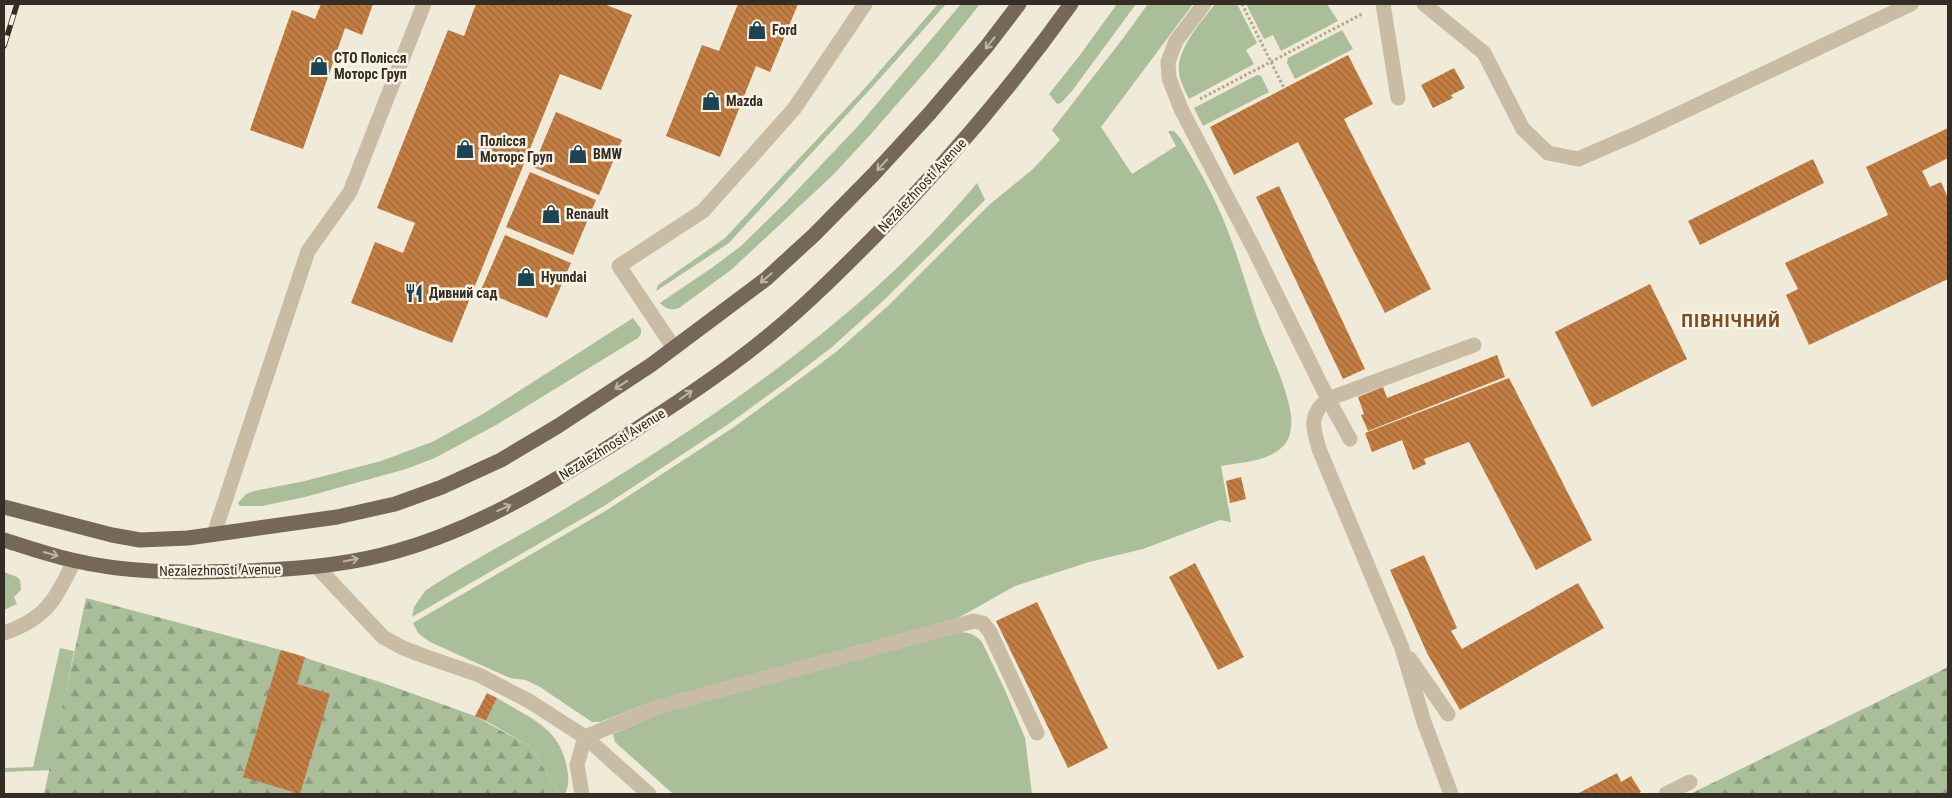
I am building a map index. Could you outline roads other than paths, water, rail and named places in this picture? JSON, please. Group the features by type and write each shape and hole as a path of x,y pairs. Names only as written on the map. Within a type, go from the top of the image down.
{"main road":[{"path":"4,507 112,535 140,540 188,538 337,517 395,504 442,487 501,460 558,426 651,365 766,279 814,235 873,175 930,113 987,46 1019,4"},
{"name":"Nezalezhnosti Avenue","path":"4,540 74,560 148,571 183,573 317,567 396,551 450,532 513,504 577,467 660,414 721,371 779,326 833,278 900,211 954,152 1009,87 1071,4"}],"lane":[{"path":"214,534 308,251 350,192 424,4"},
{"path":"674,348 619,266 703,211 794,109 827,63 865,4"},
{"path":"1204,4 1176,41 1168,62 1169,78 1181,109 1350,439"},
{"path":"1383,4 1398,98"},
{"path":"1424,4 1484,53 1523,130 1548,153 1578,159 1636,134 1912,4"},
{"path":"1451,794 1424,722 1402,648 1323,458 1314,433 1313,418 1319,406 1328,399 1474,345"},
{"path":"4,633 22,627 45,610 57,596 74,560"},
{"path":"317,567 383,637 417,654 500,684 585,737 649,794"},
{"path":"585,737 658,707 974,621 983,624 990,632 1037,733"},
{"path":"1402,648 1448,714"},
{"path":"582,794 577,765 585,737"},
{"path":"1666,794 1690,782"}],"railway":[{"path":"4,46 17,4"}],"place":[{"name":"Ford","path":"757,30"},
{"name":"СТО Полісся Моторс Груп","path":"319,66"},
{"name":"Mazda","path":"711,101"},
{"name":"Полісся Моторс Груп","path":"465,149"},
{"name":"BMW","path":"578,154"},
{"name":"Renault","path":"551,214"},
{"name":"Hyundai","path":"526,277"},
{"name":"Дивний сад","path":"414,293"}],"district":[{"name":"ПІВНІЧНИЙ","path":"1731,320"}]}
